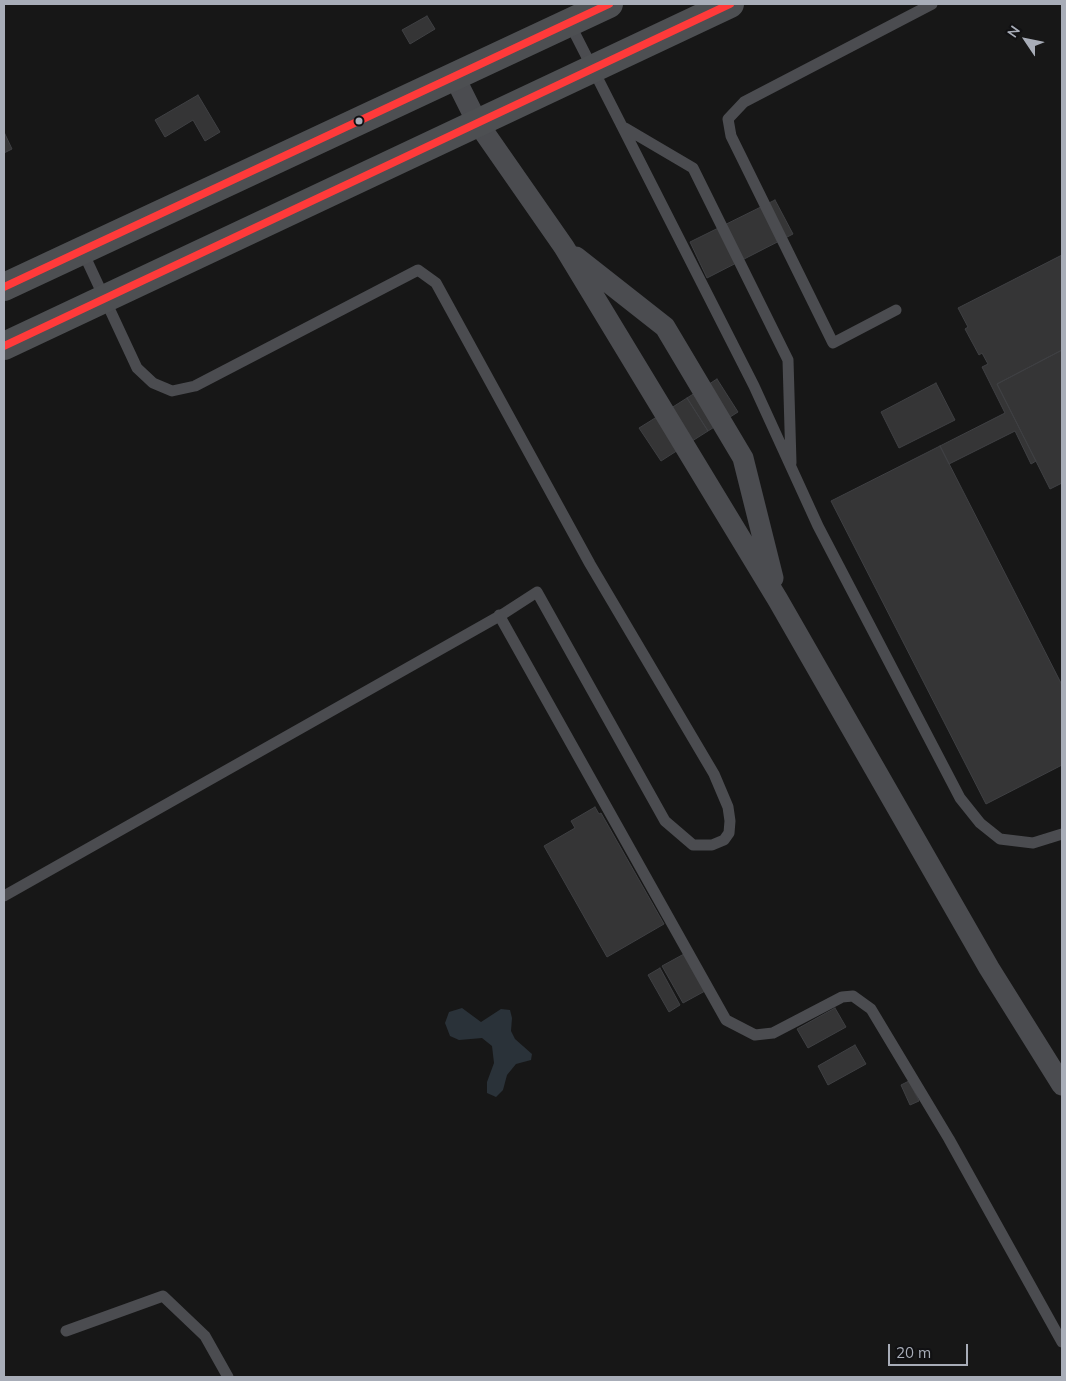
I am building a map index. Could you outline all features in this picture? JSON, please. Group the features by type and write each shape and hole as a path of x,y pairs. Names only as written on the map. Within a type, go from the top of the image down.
{"main road":[{"path":"4,287 609,4"},
{"path":"4,346 730,4"}],"street":[{"path":"454,76 477,122 564,247 778,600 984,960 1062,1085"},
{"path":"564,247 665,328 743,458 778,600"}],"lane":[{"path":"896,310 833,343 731,136 728,119 744,102 932,4"},
{"path":"569,22 754,386 818,526 960,798 980,823 1000,839 1033,843 1062,834"},
{"path":"624,128 693,168 788,360 791,467"},
{"path":"4,896 537,592 665,822 694,845 712,845 724,840 729,833 728,807 714,774 590,564 436,282 418,270 195,386 172,391 153,383 137,368 82,250"},
{"path":"499,615 726,1020 755,1036 774,1033 842,997 853,996 871,1009 949,1139 1062,1342"},
{"path":"66,1331 163,1296 205,1336 228,1377"}],"shaded area":[{"path":"462,1008 481,1022 501,1009 510,1010 512,1018 511,1031 515,1039 532,1054 531,1060 516,1064 507,1075 503,1090 496,1097 487,1093 487,1082 494,1063 492,1046 482,1038 459,1040 450,1036 445,1023 449,1012"}],"building":[{"path":"427,16 435,29 410,44 402,30"},
{"path":"198,95 220,132 205,141 193,120 165,137 155,120"},
{"path":"4,132 12,149 4,153"},
{"path":"775,200 793,234 707,278 690,242"},
{"path":"1062,255 1062,350 997,384 1036,461 1031,464 1015,431 949,464 940,446 1005,413 982,367 988,364 982,353 979,355 965,329 968,327 958,308"},
{"path":"1062,350 1062,483 1050,489 997,384"},
{"path":"717,379 738,412 708,431 687,398"},
{"path":"936,383 955,420 899,448 881,412"},
{"path":"687,398 708,431 689,443 668,410"},
{"path":"668,410 689,443 661,461 639,428"},
{"path":"940,446 1062,685 1062,765 986,804 831,501"},
{"path":"595,807 599,814 601,813 664,924 607,957 544,846 575,828 571,821"},
{"path":"684,954 705,991 683,1003 662,966"},
{"path":"660,968 680,1005 669,1012 648,975"},
{"path":"835,1008 846,1027 808,1048 797,1029"},
{"path":"855,1045 866,1064 828,1085 818,1066"},
{"path":"909,1081 919,1101 910,1105 901,1085"}],"transit line":[{"path":"4,287 609,4"},
{"path":"4,346 730,4"}]}
